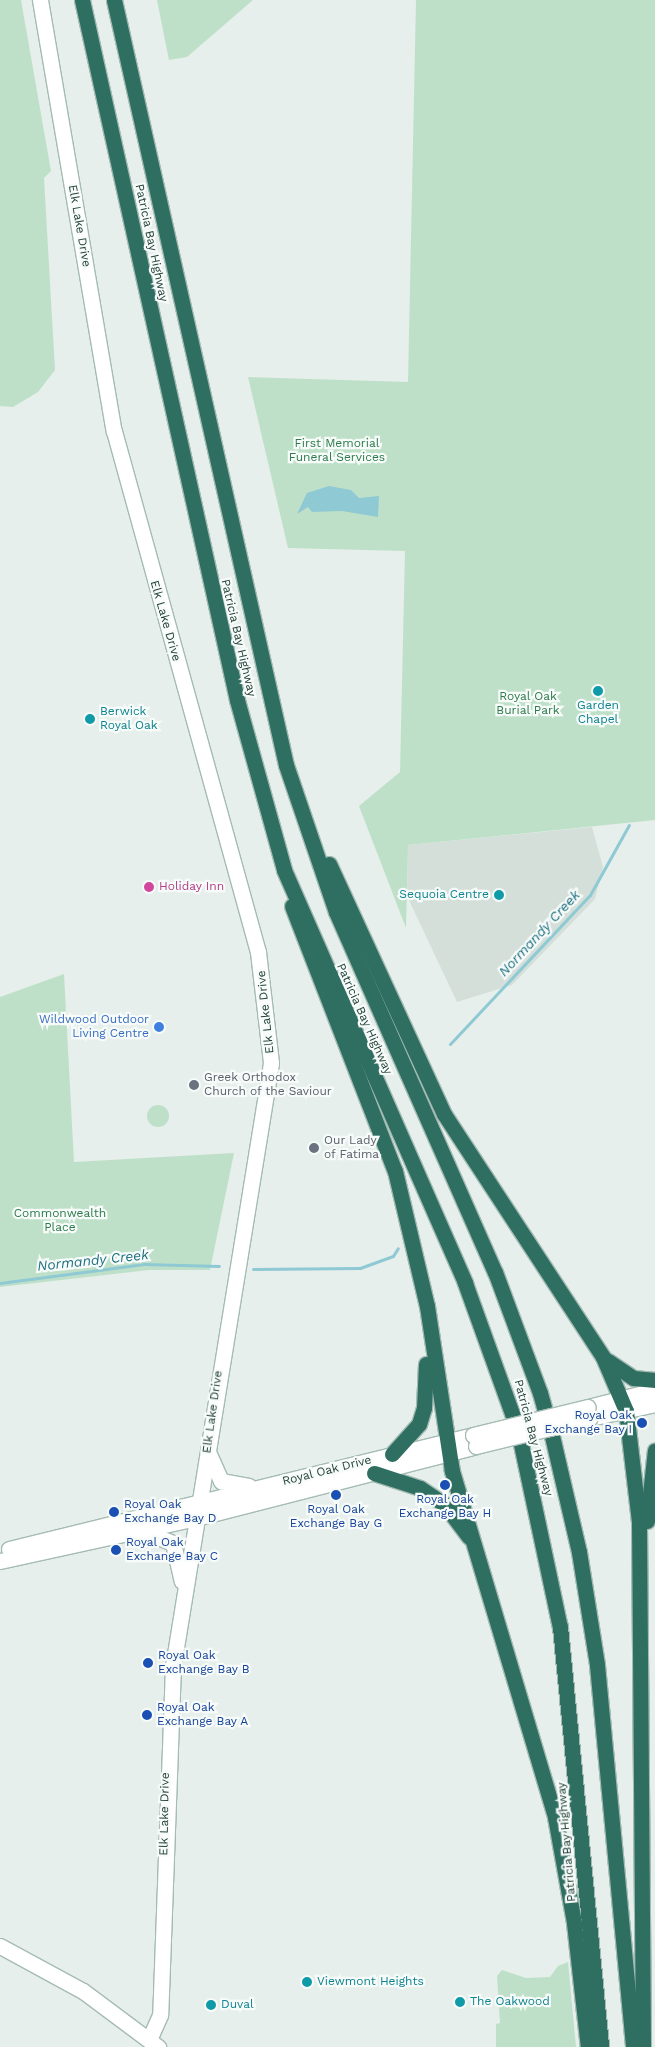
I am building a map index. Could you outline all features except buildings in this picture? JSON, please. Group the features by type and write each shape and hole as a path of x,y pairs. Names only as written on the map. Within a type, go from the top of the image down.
{"highway":[{"name":"Patricia Bay Highway","path":"82,0 236,700 284,870 464,1283 518,1430 560,1627 601,2047"},
{"name":"Patricia Bay Highway","path":"114,0 258,654 297,801 336,912 495,1272 540,1392 589,1607 633,2047"},
{"path":"297,801 313,822 369,958 444,1114 603,1356 623,1405 639,1522 642,1665 643,2047"},
{"path":"284,870 297,927 383,1137 418,1276 447,1446 554,1818 574,1923 588,2047"},
{"path":"392,1454 419,1424 424,1408 425,1339 418,1276"},
{"path":"603,1356 634,1378 655,1380"},
{"path":"642,1665 649,1474 655,1450"},
{"path":"374,1473 420,1488 444,1504 475,1545"}],"street":[{"name":"Elk Lake Drive","path":"40,0 114,431 263,975 271,1063 197,1510 168,1726 160,2015 154,2044"},
{"name":"Royal Oak Drive","path":"623,1405 655,1390"},
{"name":"Royal Oak Drive","path":"0,1561 139,1531 268,1486 392,1454 447,1446 623,1405 655,1404"},
{"name":"Royal Oak Drive","path":"0,1552 374,1473 447,1446"},
{"path":"208,1451 221,1481 230,1486 268,1486"},
{"path":"139,1531 155,1533 172,1543 181,1563 184,1606"},
{"path":"0,1946 83,1991 154,2044"}],"shaded area":[{"path":"592,827 603,867 595,899 512,985 457,1002 407,896 408,845"}],"green space":[{"path":"0,0 21,0 51,171 44,178 55,370 38,392 13,407 0,406"},
{"path":"157,0 253,0 187,57 169,60"},
{"name":"Royal Oak Burial Park","path":"416,0 655,0 655,820 408,845 406,928 359,806 400,772 405,551 288,548 248,377 408,382"},
{"name":"Commonwealth Place","path":"64,974 74,1162 234,1153 210,1270 149,1270 0,1287 0,997"},
{"path":"158,1105 166,1108 169,1116 166,1124 158,1127 150,1124 147,1116 150,1108"},
{"path":"568,1962 576,2047 496,2047 496,2024 500,2023 497,1976 502,1970 526,1978 550,1977 558,1966"}],"water":[{"path":"329,486 351,490 359,498 379,496 378,517 342,511 312,512 308,507 297,514 307,493"}],"waterway":[{"name":"Normandy Creek","path":"450,1044 590,895 629,825"},
{"name":"Normandy Creek","path":"253,1269 360,1268 393,1256 398,1248"},
{"name":"Normandy Creek","path":"0,1283 144,1264 219,1266"}],"place":[{"name":"Garden Chapel","path":"598,691"},
{"name":"Berwick Royal Oak","path":"90,719"},
{"name":"Holiday Inn","path":"149,887"},
{"name":"Sequoia Centre","path":"499,895"},
{"name":"Wildwood Outdoor Living Centre","path":"159,1027"},
{"name":"Greek Orthodox Church of the Saviour","path":"194,1085"},
{"name":"Our Lady of Fatima","path":"314,1148"},
{"name":"Royal Oak Exchange Bay I","path":"642,1423"},
{"name":"Royal Oak Exchange Bay H","path":"445,1485"},
{"name":"Royal Oak Exchange Bay G","path":"336,1495"},
{"name":"Royal Oak Exchange Bay D","path":"114,1512"},
{"name":"Royal Oak Exchange Bay C","path":"116,1550"},
{"name":"Royal Oak Exchange Bay B","path":"148,1663"},
{"name":"Royal Oak Exchange Bay A","path":"147,1715"},
{"name":"Viewmont Heights","path":"307,1982"},
{"name":"The Oakwood","path":"460,2002"},
{"name":"Duval","path":"211,2005"}],"park label":[{"name":"First Memorial Funeral Services","path":"337,451"}]}
